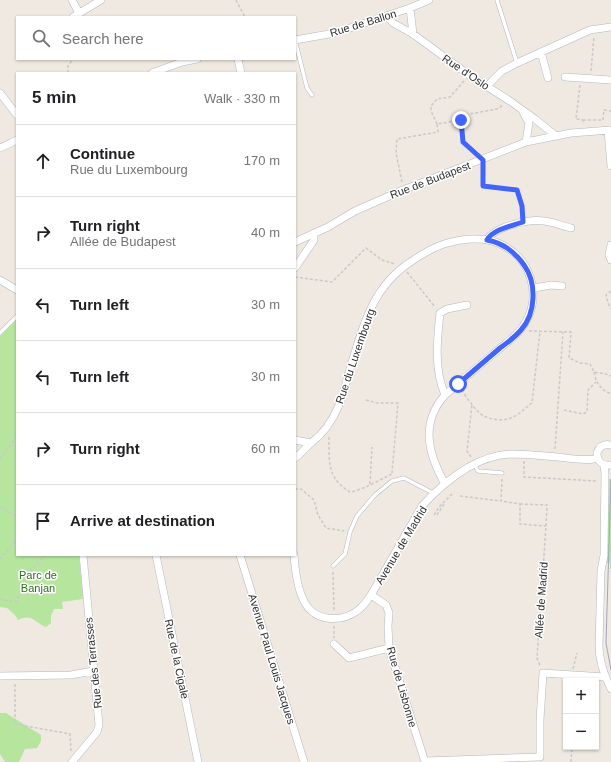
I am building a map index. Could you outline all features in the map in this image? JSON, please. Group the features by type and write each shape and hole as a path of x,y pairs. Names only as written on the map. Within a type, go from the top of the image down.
{"street":[{"path":"72,0 76,15 102,0"},
{"name":"Rue de Ballon","path":"296,40 335,33 410,8 429,0"},
{"path":"410,8 413,34"},
{"name":"Rue d'Oslo","path":"387,16 393,23 413,34 535,119 556,136"},
{"path":"487,86 502,71 517,63 595,29 611,27"},
{"path":"541,52 548,78"},
{"path":"155,72 192,60"},
{"path":"238,60 241,72"},
{"path":"565,77 611,80"},
{"path":"0,93 16,114"},
{"name":"Rue d'Oslo","path":"520,109 529,122 526,142"},
{"path":"609,130 611,166"},
{"name":"Rue de Budapest","path":"296,242 355,211 526,142 556,136 609,130"},
{"path":"0,148 16,140"},
{"path":"487,240 498,230 523,222 544,221 571,228"},
{"path":"296,266 314,240 314,233"},
{"name":"Rue du Luxembourg","path":"296,457 326,428 339,405 367,314 376,297 389,280 403,267 427,251 444,244 473,239 487,240 496,242 506,247 520,259 529,272 534,288 531,312 521,330 445,395 432,413 428,436 434,462 444,484"},
{"path":"611,245 611,260"},
{"path":"0,280 16,289"},
{"path":"534,288 551,285 562,286"},
{"path":"445,395 440,382 437,338 440,313 447,309 467,305"},
{"path":"296,440 311,443"},
{"path":"611,445 606,444 601,446 597,453 597,458 601,463 608,465 605,474 604,554 601,571 599,655 605,677 611,689"},
{"name":"Avenue de Madrid","path":"294,556 302,598 306,605 319,617 334,618 347,616 356,612 364,605 371,595 422,506 444,484 474,464 483,460 511,454 594,460 597,458"},
{"name":"Rue des Terrasses","path":"72,758 97,732 99,725 83,556"},
{"name":"Rue de la Cigale","path":"156,556 198,762"},
{"name":"Avenue Paul Louis Jacques","path":"240,556 304,762"},
{"name":"Rue de Lisbonne","path":"371,595 378,598 386,605 390,613 388,626 390,650 424,759"},
{"path":"334,644 349,658 390,650"},
{"path":"0,676 71,675 93,671"},
{"path":"424,759 540,760 540,720 543,673 605,677"}],"lane":[{"path":"497,0 517,63"},
{"path":"296,44 307,88 312,95"},
{"path":"0,332 16,317"},
{"path":"474,464 478,471 502,473"},
{"path":"334,566 345,554 350,532 357,516 376,495 392,481 404,478 433,494"}],"path":[{"path":"236,0 244,16"},
{"path":"592,64 595,29"},
{"path":"68,72 68,66 72,60"},
{"path":"404,190 396,153 397,139 438,132 431,106 437,99 450,97 470,75"},
{"path":"581,79 576,119 603,120 604,110 611,111"},
{"path":"497,109 464,115 461,120 463,142 483,160 483,186 517,190 522,206 523,222"},
{"path":"437,124 461,120"},
{"path":"582,133 583,120"},
{"path":"296,277 332,282 366,248 382,260 403,267 440,313"},
{"path":"611,291 606,295 611,309"},
{"path":"521,330 571,332 570,358 580,363 590,364 594,372 596,382 605,391 611,394"},
{"path":"458,384 467,399 483,416 498,420 511,418 532,403 540,331"},
{"path":"555,457 563,332"},
{"path":"594,372 611,376"},
{"path":"564,410 583,414 587,412 588,390 596,382"},
{"path":"366,400 398,403 392,481"},
{"path":"472,404 467,451 474,464"},
{"path":"326,428 329,438 329,464 337,483 350,492 364,488 392,474"},
{"path":"0,459 16,437"},
{"path":"370,484 372,446"},
{"path":"524,455 524,477 603,482"},
{"path":"501,501 502,473"},
{"path":"296,489 301,489 314,500 318,515 326,528 350,532"},
{"path":"434,515 439,507 453,493"},
{"name":"Allée de Madrid","path":"460,496 520,504 547,505 537,658 543,673"},
{"path":"437,515 446,501"},
{"path":"520,504 520,524 546,526"},
{"path":"0,506 16,516"},
{"path":"0,559 16,541"},
{"path":"0,599 16,602 28,573 44,556"},
{"path":"334,566 334,644"},
{"path":"573,675 577,653"},
{"path":"15,676 15,724 70,734 72,758"},
{"path":"571,762 572,750"}],"green space":[{"name":"Parc de Banjan","path":"16,320 16,556 79,556 83,599 62,602 63,609 54,609 51,616 51,623 46,627 30,618 18,620 7,608 0,607 0,336"},
{"path":"609,479 611,479 611,569 610,563 607,563"},
{"path":"0,713 6,713 41,735 41,741 37,748 25,749 19,762 5,762 0,754"}],"tram line":[{"path":"611,479 606,643 611,670"}],"route":[{"path":"458,384 521,330 531,312 534,288 529,272 520,259 506,247 496,242 487,240 498,230 523,222 522,206 517,190 483,186 483,160 463,142 461,120"}]}
